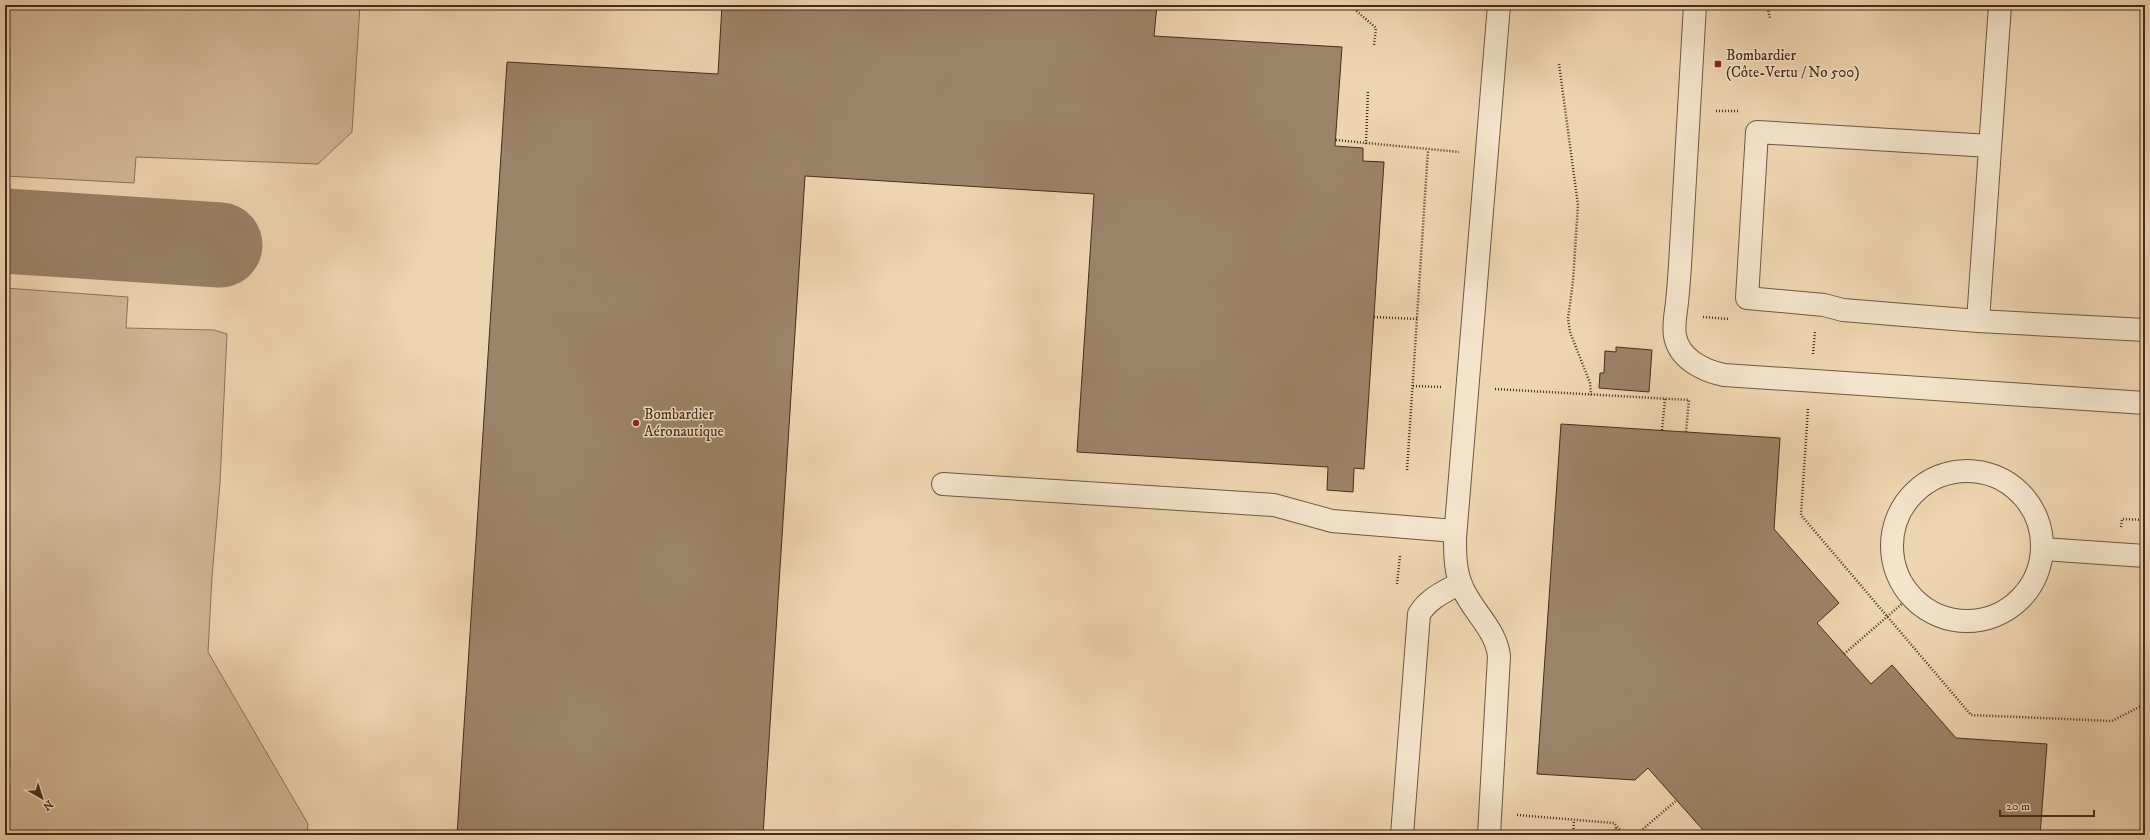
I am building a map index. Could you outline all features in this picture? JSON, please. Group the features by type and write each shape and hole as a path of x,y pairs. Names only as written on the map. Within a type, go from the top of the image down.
{"lane":[{"path":"1489,835 1499,656 1498,644 1468,599 1460,583 1455,560 1455,532 1499,5"},
{"path":"1695,5 1680,273 1675,327 1675,336 1678,346 1687,358 1698,367 1710,373 1724,375 2145,403"},
{"path":"1978,321 2000,5"},
{"path":"1990,146 1757,132 1746,298 1824,305 1843,310 1978,321 2145,340"},
{"path":"1965,470 1990,473 2012,484 2029,502 2040,524 2042,549 2037,574 2024,595 2004,611 1981,620 1956,620 1932,612 1911,596 1898,577 1892,553 1894,528 1903,506 1920,487 1941,475 1965,470"},
{"path":"943,484 1274,506 1332,521 1455,532"},
{"path":"2042,549 2145,556"},
{"path":"1402,835 1419,614 1424,606 1433,598 1460,583"}],"path":[{"path":"1319,5 1352,6 1376,28 1374,46"},
{"path":"1722,5 1768,7 1770,18"},
{"path":"1559,64 1578,205 1573,281 1568,319 1570,332 1590,383 1591,395"},
{"path":"1366,144 1368,90"},
{"path":"1336,140 1466,153"},
{"path":"1407,470 1428,150"},
{"path":"1700,316 1736,320"},
{"path":"1374,317 1417,319"},
{"path":"2140,377 2142,374 2145,340"},
{"path":"1413,386 1442,387"},
{"path":"1491,389 1689,400 1686,432"},
{"path":"1662,430 1665,399"},
{"path":"1809,402 1801,515 1971,714 2112,721 2145,704"},
{"path":"2122,519 2145,520"},
{"path":"1397,584 1400,556"},
{"path":"1844,654 1911,596"},
{"path":"1636,835 1677,800"},
{"path":"1515,815 1614,823 1624,835"},
{"path":"1573,835 1574,820"},
{"path":"1609,835 1618,827"}],"shaded area":[{"path":"5,5 360,5 352,132 318,164 136,157 134,183 5,176"},
{"path":"5,288 128,297 126,328 214,330 227,334 220,483 212,577 208,652 308,824 307,835 5,835"}],"building":[{"name":"Bombardier Aéronautique","path":"722,5 1157,5 1154,36 1342,47 1335,146 1363,148 1363,161 1384,162 1364,469 1354,468 1353,492 1327,490 1328,467 1077,452 1094,194 805,176 763,835 457,835 507,62 718,74"},
{"path":"1616,347 1652,350 1649,392 1599,388 1600,373 1604,373 1605,351 1616,352"},
{"path":"1561,424 1780,438 1774,529 1839,603 1817,623 1871,684 1892,665 1956,738 2047,744 2040,835 1698,835 1703,830 1648,768 1635,780 1537,774"}],"taxiway":[{"path":"5,231 220,245"}],"place":[{"name":"Bombardier (Côte-Vertu / No 500)","path":"1718,64"},
{"name":"Bombardier Aéronautique","path":"636,423"}]}
